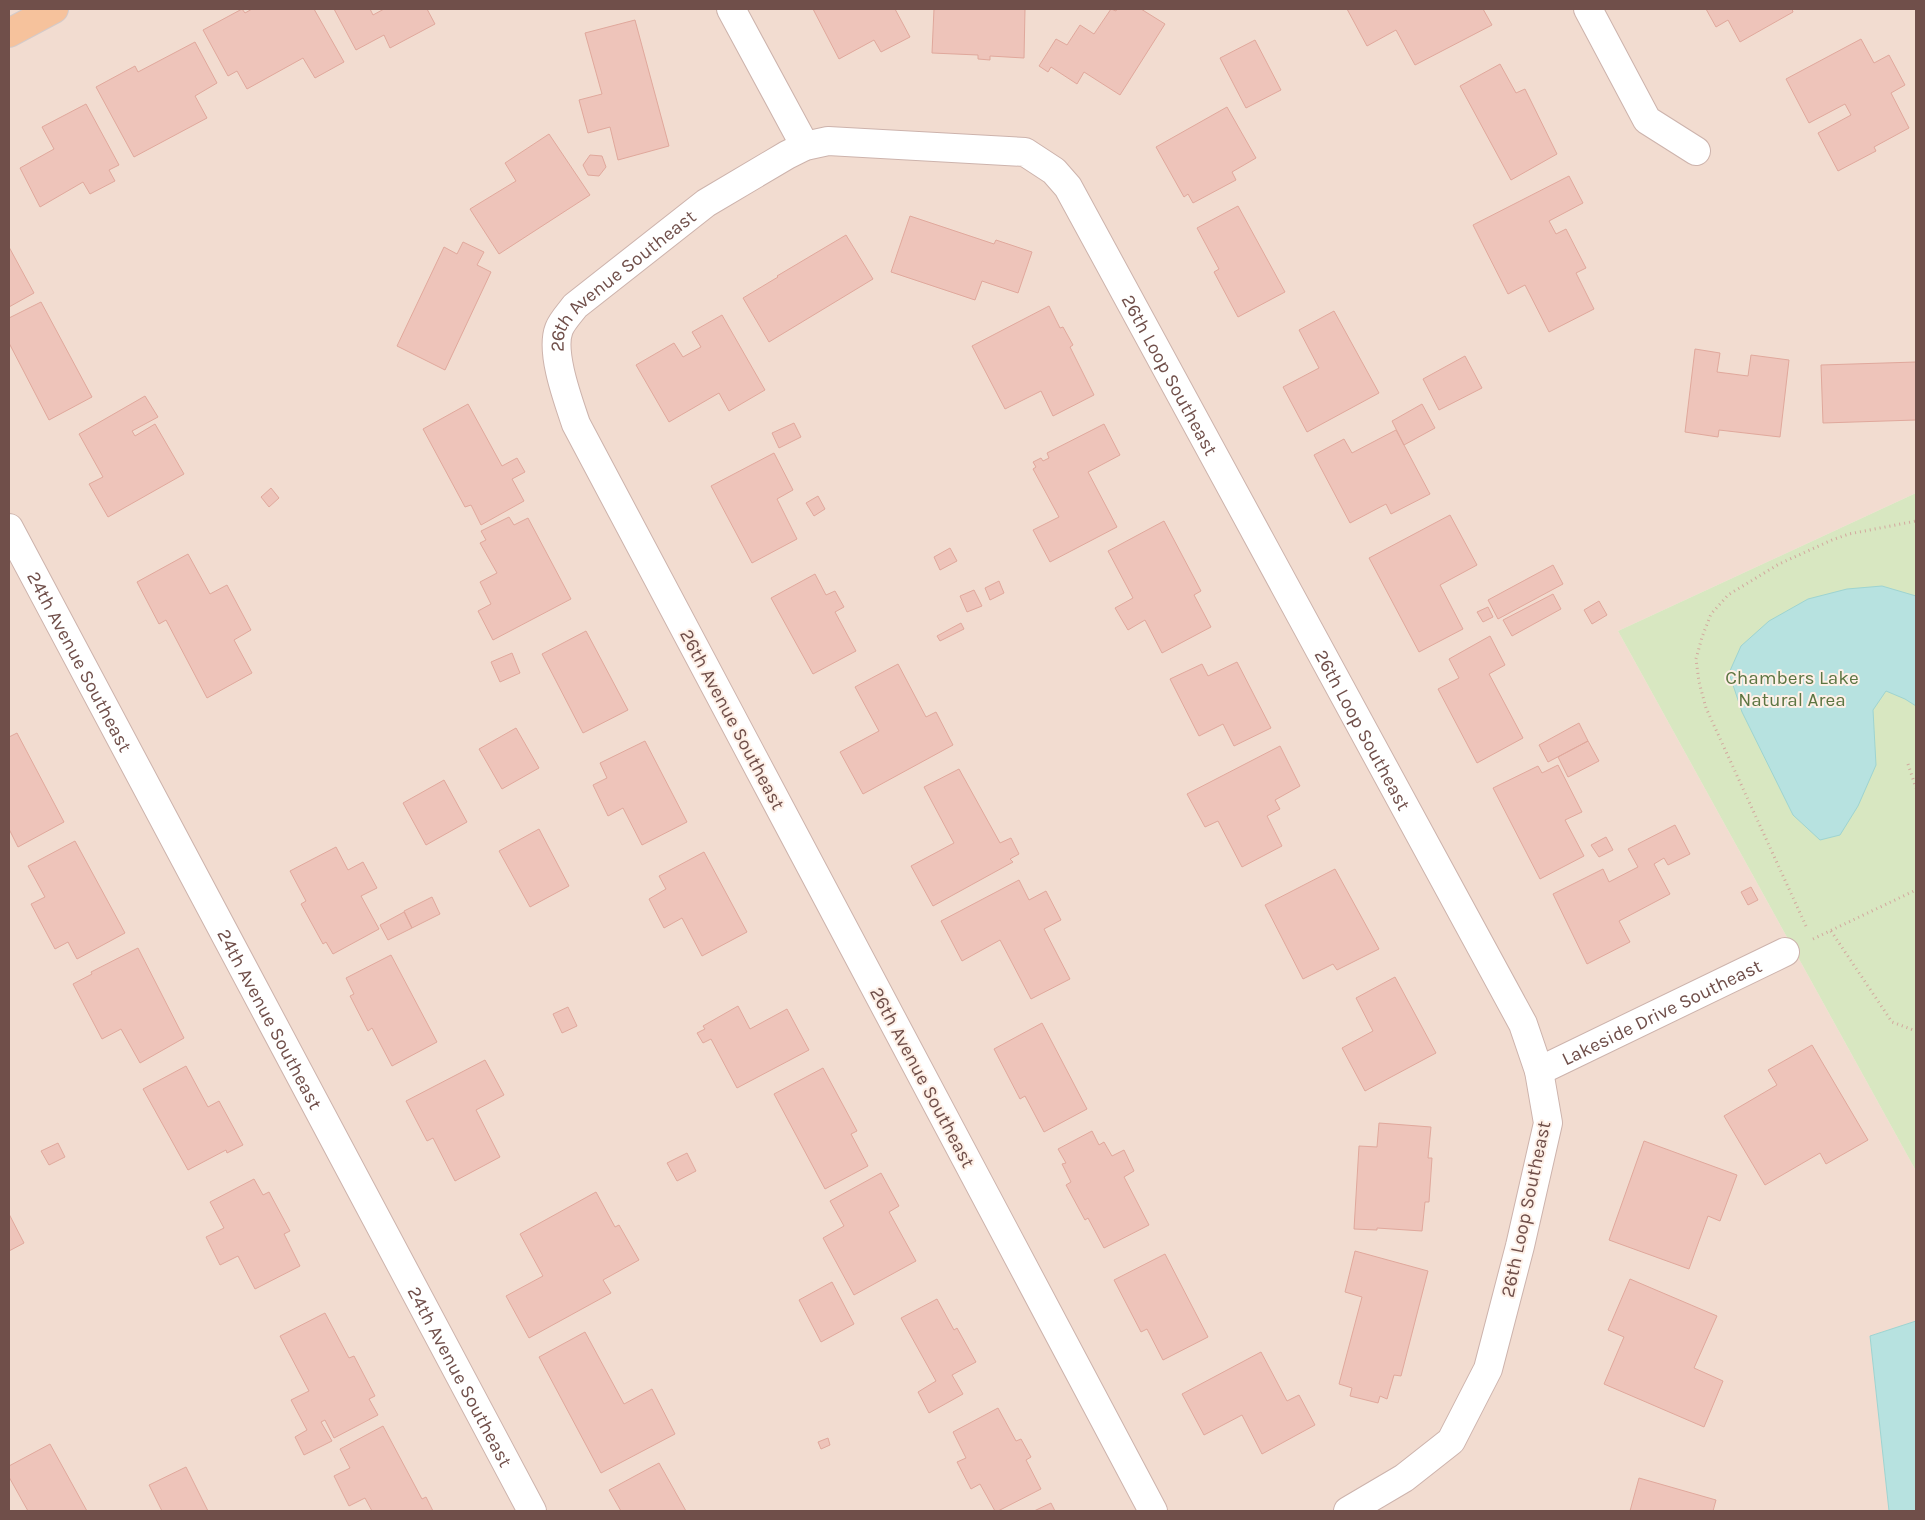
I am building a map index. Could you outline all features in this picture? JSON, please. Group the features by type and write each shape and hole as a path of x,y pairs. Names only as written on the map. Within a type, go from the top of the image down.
{"main road":[{"path":"9,33 51,9"}],"street":[{"path":"731,9 805,146"},
{"path":"1588,9 1647,120 1696,151"},
{"name":"26th Loop Southeast","path":"805,146 828,141 1025,152 1054,171 1068,187 1523,1024 1539,1071 1548,1123 1520,1246 1488,1369 1451,1441 1404,1478 1348,1511"},
{"name":"26th Avenue Southeast","path":"805,146 706,203 575,306 559,329 557,349 563,385 576,424 1153,1511"},
{"name":"24th Avenue Southeast","path":"9,528 532,1511"},
{"name":"Lakeside Drive Southeast","path":"1539,1071 1785,952"}],"path":[{"path":"1812,939 1706,708 1699,682 1696,659 1711,614 1728,595 1779,564 1832,540 1849,534 1916,522"},
{"path":"1908,764 1916,788"},
{"path":"1785,952 1916,890"},
{"path":"1831,931 1892,1022 1916,1031"}],"shaded area":[{"path":"9,9 1916,9 1916,493 1618,631 1916,1171 1916,1321 1870,1336 1889,1511 9,1511"}],"green space":[{"name":"Chambers Lake Natural Area","path":"1916,493 1916,1171 1618,631"}],"water":[{"path":"1882,586 1916,596 1916,706 1886,691 1873,710 1876,765 1858,806 1840,835 1820,840 1793,815 1742,712 1729,673 1741,646 1769,621 1808,599 1847,589"},
{"path":"1916,1321 1916,1511 1889,1511 1870,1336"}],"building":[{"path":"242,9 245,13 252,9 314,9 344,62 315,78 303,58 247,89 237,71 228,76 203,30"},
{"path":"334,9 370,9 373,15 384,9 427,9 435,24 390,48 384,35 356,50"},
{"path":"813,9 895,9 910,37 881,52 874,40 839,59"},
{"path":"934,9 1025,9 1024,58 990,56 990,60 978,59 978,55 932,53"},
{"path":"1111,9 1116,11 1117,9 1141,9 1165,24 1120,95 1084,72 1077,84 1051,67 1048,72 1039,66 1056,39 1067,45 1080,25 1094,34"},
{"path":"1347,9 1483,9 1492,25 1415,65 1396,30 1367,46"},
{"path":"1706,9 1792,9 1793,12 1740,42 1728,20 1716,27"},
{"path":"635,20 669,146 618,160 610,127 588,133 579,100 602,94 585,33"},
{"path":"1861,39 1874,63 1889,55 1905,85 1891,93 1909,128 1874,147 1876,151 1838,171 1818,133 1851,115 1845,104 1809,123 1786,79"},
{"path":"1255,40 1281,90 1246,108 1220,58"},
{"path":"195,42 217,83 195,96 207,118 134,157 96,87 135,66 138,72"},
{"path":"1500,64 1516,93 1525,89 1557,154 1511,180 1460,86"},
{"path":"86,104 119,165 109,170 115,181 90,194 83,182 40,207 20,168 54,149 42,127"},
{"path":"1227,107 1256,158 1232,172 1236,180 1193,203 1188,194 1184,197 1156,147"},
{"path":"549,134 590,195 499,254 470,209 516,181 505,163"},
{"path":"590,155 602,156 606,167 599,176 588,175 583,165"},
{"path":"1569,176 1583,203 1549,221 1556,234 1566,229 1586,268 1576,273 1594,309 1549,332 1525,285 1508,294 1473,225"},
{"path":"1238,206 1285,292 1238,317 1214,272 1219,269 1197,228"},
{"path":"910,216 994,244 996,240 1032,252 1018,293 982,281 975,300 891,272"},
{"path":"846,235 873,279 769,342 743,298"},
{"path":"463,242 484,252 477,265 491,272 445,370 397,346 444,247 457,254"},
{"path":"9,247 34,293 9,307"},
{"path":"41,302 92,397 49,420 9,343 9,318"},
{"path":"1049,306 1060,328 1063,327 1073,345 1070,347 1094,395 1053,416 1041,391 1005,409 972,346"},
{"path":"1334,311 1379,393 1307,432 1283,387 1319,368 1299,330"},
{"path":"722,315 765,390 729,411 719,393 669,422 636,365 674,343 683,357 701,347 692,332"},
{"path":"1695,349 1720,353 1717,372 1748,376 1751,355 1789,360 1780,437 1719,430 1718,437 1685,432"},
{"path":"1465,356 1482,388 1439,410 1423,379"},
{"path":"1916,362 1916,420 1823,423 1821,365"},
{"path":"145,396 158,417 132,431 135,436 155,424 184,474 108,517 89,484 103,477 79,434"},
{"path":"468,404 502,466 517,458 525,472 512,479 524,501 481,525 471,505 465,507 423,429"},
{"path":"1422,404 1435,428 1404,445 1392,421"},
{"path":"794,423 801,437 779,448 772,433"},
{"path":"1104,424 1120,455 1088,472 1117,527 1050,562 1033,530 1059,517 1033,469 1036,467 1033,462 1041,458 1043,461 1049,458 1047,453"},
{"path":"1396,430 1430,494 1391,514 1386,504 1350,523 1314,455 1344,439 1352,453"},
{"path":"774,453 793,490 777,499 797,539 752,563 711,486"},
{"path":"271,488 279,498 269,507 261,497"},
{"path":"818,496 825,509 814,516 806,503"},
{"path":"1450,515 1477,565 1440,585 1463,629 1419,652 1369,558"},
{"path":"509,517 514,525 528,518 571,599 493,640 478,611 491,604 480,582 497,573 480,543 486,540 481,531"},
{"path":"1164,521 1201,591 1194,595 1211,627 1162,653 1145,620 1128,630 1115,608 1133,598 1108,551"},
{"path":"950,548 957,561 940,570 934,557"},
{"path":"188,554 210,594 227,585 251,630 234,640 252,673 207,698 166,620 159,624 137,582"},
{"path":"1553,565 1563,584 1498,619 1488,600"},
{"path":"815,574 826,595 835,591 844,607 835,612 856,651 813,674 771,598"},
{"path":"999,581 1004,593 990,600 985,588"},
{"path":"974,590 982,606 967,612 960,596"},
{"path":"1553,594 1561,609 1512,636 1503,620"},
{"path":"1599,601 1607,615 1592,624 1584,610"},
{"path":"1488,607 1493,617 1483,622 1477,612"},
{"path":"961,623 964,629 940,641 937,636"},
{"path":"586,631 628,710 583,733 542,654"},
{"path":"1490,636 1505,665 1489,674 1523,738 1477,763 1438,689 1459,678 1449,659"},
{"path":"512,653 520,673 500,682 491,662"},
{"path":"1237,662 1271,728 1234,746 1223,724 1199,736 1170,679 1202,664 1208,676"},
{"path":"898,664 926,717 936,712 953,745 863,794 840,752 879,731 855,687"},
{"path":"1579,723 1588,741 1548,762 1539,745"},
{"path":"516,728 539,768 502,789 479,749"},
{"path":"17,733 64,822 18,847 9,829 9,737"},
{"path":"645,741 687,822 642,845 623,808 608,816 593,785 607,778 600,763"},
{"path":"1588,741 1599,761 1568,777 1558,757"},
{"path":"1280,746 1300,786 1275,800 1280,809 1267,816 1282,846 1242,867 1218,821 1205,827 1187,794"},
{"path":"1558,765 1582,812 1565,820 1584,856 1540,879 1493,788 1538,766 1542,773"},
{"path":"959,769 1000,843 1011,838 1019,854 1010,859 1013,862 933,906 911,866 954,843 924,787"},
{"path":"444,780 467,822 426,845 403,803"},
{"path":"1675,825 1690,854 1668,865 1664,858 1654,864 1670,894 1619,921 1630,942 1587,964 1553,894 1603,869 1609,882 1638,867 1628,849"},
{"path":"539,829 569,886 530,907 499,851"},
{"path":"1606,837 1613,850 1599,857 1591,845"},
{"path":"75,841 125,933 77,959 68,942 55,949 31,904 45,897 28,866"},
{"path":"336,847 348,870 363,862 377,888 361,896 379,929 333,954 326,942 323,944 301,904 306,901 290,871"},
{"path":"704,852 747,932 702,956 682,918 664,928 649,899 666,889 659,876"},
{"path":"1335,869 1379,949 1337,970 1333,964 1303,979 1265,905"},
{"path":"1019,880 1029,900 1046,891 1061,920 1044,929 1070,979 1031,999 1000,940 962,961 941,921"},
{"path":"1751,887 1758,900 1748,905 1741,892"},
{"path":"432,897 440,914 412,928 404,911"},
{"path":"404,912 412,928 388,940 380,925"},
{"path":"138,948 184,1038 140,1063 121,1029 102,1039 73,984 92,974 91,972"},
{"path":"391,955 437,1042 392,1066 372,1028 368,1031 350,996 354,994 346,978"},
{"path":"1395,977 1436,1053 1365,1091 1342,1048 1373,1031 1356,998"},
{"path":"738,1006 750,1029 787,1009 809,1050 737,1088 711,1039 703,1043 697,1033 705,1029 703,1026"},
{"path":"568,1007 577,1026 562,1033 553,1014"},
{"path":"1042,1023 1087,1109 1044,1132 1025,1096 1020,1099 994,1049"},
{"path":"1812,1045 1868,1140 1826,1164 1820,1153 1765,1185 1724,1116 1777,1085 1768,1070"},
{"path":"485,1060 504,1095 476,1110 500,1157 455,1181 433,1138 427,1141 406,1101"},
{"path":"186,1066 208,1107 219,1101 243,1145 227,1153 226,1150 188,1170 143,1089"},
{"path":"823,1068 857,1131 851,1134 868,1166 825,1189 774,1094"},
{"path":"1379,1123 1431,1127 1428,1158 1432,1158 1429,1202 1425,1202 1422,1231 1377,1228 1377,1230 1354,1229 1359,1146 1377,1147"},
{"path":"1092,1131 1099,1145 1104,1142 1112,1156 1124,1150 1134,1171 1124,1177 1149,1225 1104,1248 1088,1218 1085,1220 1066,1185 1071,1182 1062,1164 1066,1163 1058,1149"},
{"path":"1644,1141 1737,1175 1720,1221 1708,1216 1689,1269 1609,1240"},
{"path":"58,1143 65,1157 49,1165 41,1151"},
{"path":"687,1153 696,1171 677,1181 667,1163"},
{"path":"881,1173 899,1206 889,1212 916,1261 854,1295 823,1238 844,1226 830,1201"},
{"path":"254,1179 263,1195 269,1192 290,1231 284,1234 300,1266 255,1289 238,1256 220,1265 206,1237 224,1228 210,1202"},
{"path":"596,1192 615,1227 619,1225 639,1260 603,1280 611,1293 529,1338 506,1296 543,1276 520,1234"},
{"path":"9,1214 24,1243 9,1251"},
{"path":"1355,1251 1428,1271 1401,1376 1394,1375 1387,1399 1380,1396 1378,1403 1350,1396 1352,1388 1339,1384 1362,1297 1345,1292"},
{"path":"1165,1254 1208,1337 1163,1360 1147,1329 1141,1332 1114,1280"},
{"path":"1630,1279 1717,1316 1694,1368 1723,1381 1704,1427 1604,1384 1624,1337 1608,1330"},
{"path":"832,1282 854,1324 821,1342 799,1300"},
{"path":"937,1299 954,1330 957,1328 976,1362 952,1375 963,1394 929,1413 918,1392 936,1381 901,1318"},
{"path":"325,1313 349,1358 354,1356 375,1396 369,1399 378,1415 334,1438 325,1420 321,1422 332,1441 304,1455 295,1437 307,1430 291,1400 309,1391 280,1336"},
{"path":"585,1332 624,1404 652,1389 675,1434 601,1473 539,1357"},
{"path":"1261,1352 1287,1401 1299,1395 1315,1425 1262,1454 1242,1415 1204,1435 1182,1394"},
{"path":"998,1408 1016,1441 1021,1439 1031,1457 1026,1460 1041,1489 995,1511 980,1484 971,1489 957,1462 966,1458 953,1432"},
{"path":"383,1426 422,1499 426,1497 433,1511 372,1511 365,1498 349,1506 334,1476 350,1468 340,1449"},
{"path":"828,1438 830,1445 821,1449 818,1442"},
{"path":"50,1444 87,1511 28,1511 9,1477 9,1466"},
{"path":"659,1463 686,1511 621,1511 609,1490"},
{"path":"186,1467 208,1511 162,1511 149,1485"},
{"path":"1639,1478 1716,1500 1713,1511 1630,1511"},
{"path":"1051,1503 1055,1511 1034,1511"}]}
